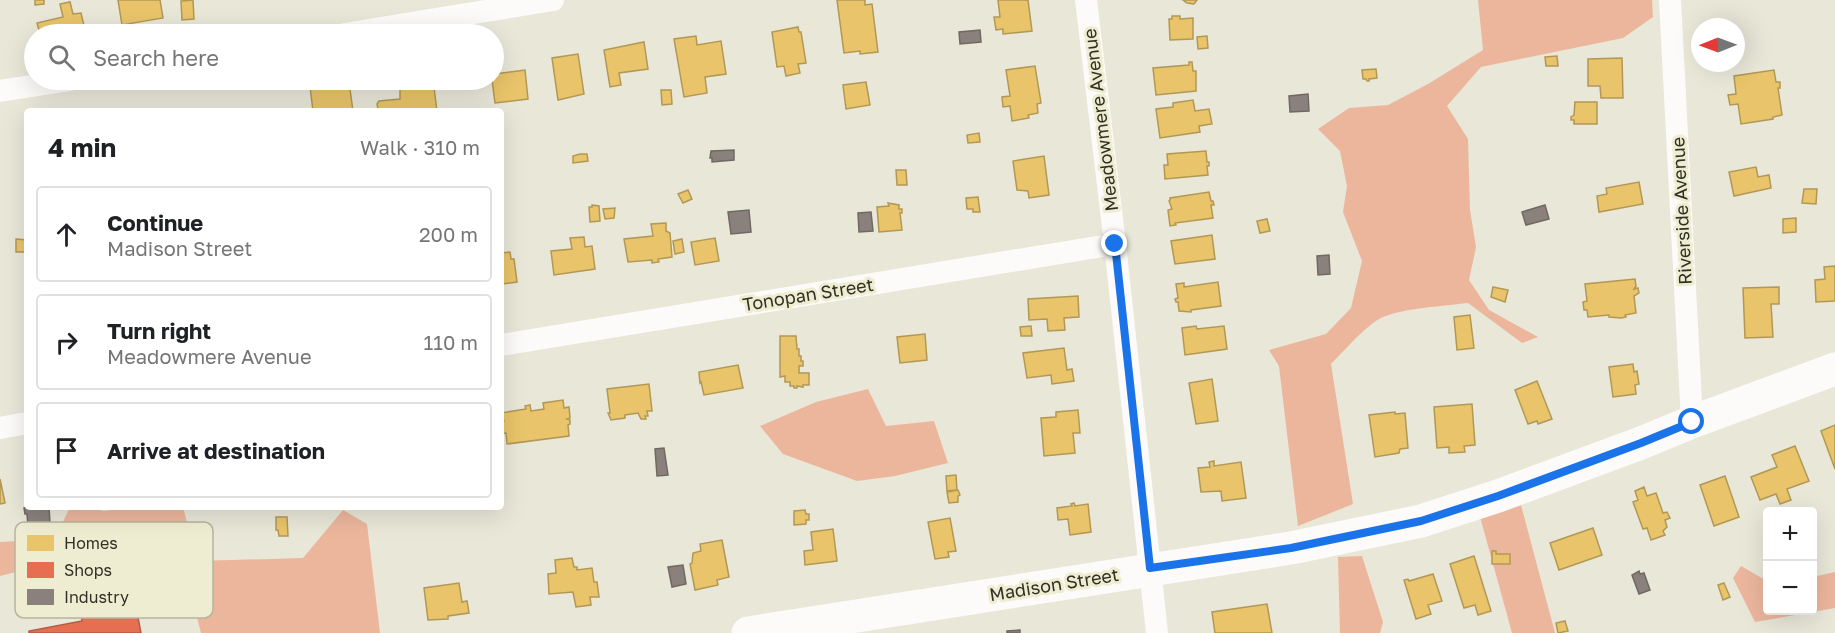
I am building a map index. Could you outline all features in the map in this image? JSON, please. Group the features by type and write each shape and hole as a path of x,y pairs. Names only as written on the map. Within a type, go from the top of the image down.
{"street":[{"path":"405,24 553,0"},
{"name":"Meadowmere Avenue","path":"1086,0 1157,633"},
{"name":"Riverside Avenue","path":"1670,0 1692,422"},
{"path":"0,91 24,87"},
{"name":"Tonopan Street","path":"504,345 1115,244"},
{"name":"Madison Street","path":"748,633 1150,568 1291,548 1421,521 1498,496 1835,369"},
{"path":"0,428 24,424"}],"shaded area":[{"path":"1478,0 1652,0 1653,17 1623,38 1481,67 1447,106 1468,139 1470,210 1476,247 1469,280 1489,310 1538,337 1522,343 1468,303 1402,311 1383,317 1370,325 1331,364 1353,504 1298,526 1279,366 1269,350 1326,334 1351,308 1362,261 1343,212 1347,186 1340,151 1318,129 1349,108 1388,105 1428,84 1483,50"},
{"path":"868,389 886,426 934,421 948,463 895,476 857,481 783,454 760,426 816,402"},
{"path":"1521,505 1555,633 1512,633 1479,513"},
{"path":"69,510 184,510 187,522 63,522"},
{"path":"343,510 367,524 380,633 201,633 197,618 213,618 213,561 303,558"},
{"path":"15,541 15,572 0,576 0,542"},
{"path":"1362,556 1383,622 1380,633 1340,633 1338,557"},
{"path":"1741,566 1763,579 1763,615 1795,615 1755,622 1733,578"},
{"path":"1835,572 1835,608 1817,611 1817,576"}],"building: Homes":[{"path":"35,0 44,0 44,4 35,5"},
{"path":"118,0 160,0 163,18 122,24"},
{"path":"193,0 194,19 182,20 181,1"},
{"path":"837,0 865,0 865,5 872,4 878,52 844,53"},
{"path":"998,0 1028,0 1032,31 1003,34 1003,29 996,30 994,17 1000,17"},
{"path":"1183,0 1197,0 1194,4"},
{"path":"70,2 73,14 81,13 84,24 37,24 63,17 60,4"},
{"path":"1172,16 1180,16 1180,19 1193,18 1193,39 1170,40 1169,19 1172,19"},
{"path":"798,27 801,32 806,63 798,64 800,73 786,76 784,66 777,67 772,32"},
{"path":"696,36 697,45 721,41 726,74 705,77 707,93 684,97 674,39"},
{"path":"1207,36 1208,48 1198,49 1197,37"},
{"path":"644,42 648,69 619,73 621,85 610,87 604,50"},
{"path":"578,54 584,94 558,100 552,58"},
{"path":"1557,56 1558,66 1546,66 1545,57"},
{"path":"1622,58 1623,98 1601,98 1600,86 1588,86 1588,59"},
{"path":"1189,62 1192,62 1193,71 1196,71 1196,91 1156,95 1153,68 1189,65"},
{"path":"1035,66 1041,103 1037,104 1038,113 1028,115 1029,118 1012,121 1010,106 1003,107 1002,97 1010,96 1006,70"},
{"path":"1376,69 1377,78 1369,79 1369,81 1363,79 1362,70"},
{"path":"525,70 528,99 495,103 493,90 504,90 504,73"},
{"path":"1774,70 1776,82 1780,82 1780,88 1778,88 1782,115 1773,117 1773,119 1741,124 1738,104 1730,105 1728,95 1736,94 1734,76"},
{"path":"866,82 870,105 846,109 843,85"},
{"path":"310,90 350,90 353,108 313,108"},
{"path":"400,90 434,90 437,108 378,108 379,101 400,99"},
{"path":"661,90 671,90 672,104 662,105"},
{"path":"1193,100 1195,111 1209,109 1212,124 1199,126 1200,132 1160,138 1156,109 1173,107 1173,103"},
{"path":"1575,102 1597,102 1597,124 1574,124 1571,117 1574,115"},
{"path":"979,133 980,142 968,143 967,135"},
{"path":"1206,151 1207,162 1209,162 1208,175 1165,179 1164,165 1168,165 1167,154"},
{"path":"587,154 588,161 573,163 573,156"},
{"path":"1044,156 1049,195 1029,198 1028,191 1017,190 1013,161"},
{"path":"1756,167 1758,177 1769,175 1771,188 1734,196 1729,172"},
{"path":"896,170 906,170 907,185 897,185"},
{"path":"1639,182 1643,204 1599,212 1597,196 1607,194 1606,188"},
{"path":"1804,189 1817,189 1816,204 1802,203"},
{"path":"688,190 692,199 683,203 678,194"},
{"path":"1209,192 1214,205 1211,205 1213,218 1175,223 1176,225 1170,226 1168,210 1172,209 1170,198"},
{"path":"978,197 980,212 967,209 966,198"},
{"path":"888,203 899,205 899,209 902,209 900,213 902,230 879,232 877,207 889,206"},
{"path":"599,206 600,221 590,222 589,207"},
{"path":"615,208 614,218 605,219 603,209"},
{"path":"1796,218 1796,232 1783,233 1783,219"},
{"path":"1267,219 1270,231 1260,233 1257,221"},
{"path":"666,223 666,231 670,233 672,257 658,259 659,262 652,263 652,260 628,262 624,239 653,236 651,224"},
{"path":"1212,235 1215,259 1175,264 1171,241"},
{"path":"584,237 585,247 592,246 595,269 554,275 551,251 572,249 570,238"},
{"path":"715,238 719,261 695,265 691,242"},
{"path":"16,239 24,240 24,252 16,252"},
{"path":"682,239 684,252 675,254 673,241"},
{"path":"510,252 511,259 514,259 517,282 504,284 504,253"},
{"path":"1835,266 1835,301 1816,302 1815,280 1825,279 1824,267"},
{"path":"1635,279 1634,289 1638,288 1639,293 1634,296 1636,313 1621,318 1609,317 1609,315 1588,317 1583,302 1587,301 1585,284"},
{"path":"1218,282 1221,306 1191,310 1191,312 1179,311 1178,302 1175,299 1178,298 1176,284 1184,283 1184,287"},
{"path":"1493,287 1508,290 1505,302 1491,297"},
{"path":"1779,287 1779,304 1771,304 1773,337 1745,338 1743,288"},
{"path":"1078,296 1079,317 1064,318 1065,330 1048,331 1047,319 1029,320 1028,299"},
{"path":"1470,315 1474,348 1457,350 1454,317"},
{"path":"1031,326 1032,336 1021,336 1020,327"},
{"path":"1196,326 1197,329 1224,326 1227,349 1185,355 1182,328"},
{"path":"925,334 927,360 900,363 897,337"},
{"path":"780,336 796,336 797,349 803,361 803,366 799,366 799,373 809,373 809,385 794,388 790,386 790,382 785,382 785,376 780,377"},
{"path":"1064,348 1067,370 1072,369 1074,381 1052,384 1051,375 1027,378 1023,353"},
{"path":"1633,364 1634,372 1637,371 1639,384 1635,385 1636,394 1613,397 1609,367"},
{"path":"738,365 743,388 704,395 699,372"},
{"path":"1212,379 1218,421 1196,424 1189,383"},
{"path":"1537,381 1552,419 1538,424 1537,421 1528,424 1515,390"},
{"path":"649,384 652,411 647,411 646,419 641,419 638,413 611,420 608,413 610,413 607,389"},
{"path":"563,400 564,408 569,407 570,418 567,419 570,420 569,436 507,444 506,433 504,433 504,413 526,409 525,406 530,405 531,411 544,409 543,403"},
{"path":"1472,404 1475,445 1464,446 1465,452 1449,453 1449,447 1437,448 1434,407"},
{"path":"1078,410 1080,433 1073,433 1075,453 1044,456 1041,418 1056,417 1056,412"},
{"path":"1395,412 1395,414 1405,413 1408,448 1400,449 1399,453 1375,457 1369,415"},
{"path":"1835,425 1835,469 1821,431"},
{"path":"1795,446 1809,481 1787,489 1791,500 1780,504 1776,494 1760,500 1751,477 1777,467 1772,455"},
{"path":"1214,461 1214,466 1241,462 1246,498 1222,501 1221,491 1201,492 1198,468 1210,467 1209,462"},
{"path":"956,475 957,490 947,491 946,476"},
{"path":"1725,476 1739,517 1714,526 1700,485"},
{"path":"0,479 5,503 0,504"},
{"path":"1644,487 1647,496 1656,493 1663,513 1667,512 1670,518 1665,520 1667,527 1663,531 1665,535 1651,540 1647,528 1643,529 1633,502 1638,500 1635,491"},
{"path":"958,490 960,495 958,502 949,503 947,492"},
{"path":"1074,503 1075,506 1088,504 1091,532 1070,535 1068,519 1058,520 1057,508 1072,506 1071,504"},
{"path":"805,510 806,514 809,514 809,520 806,520 806,524 794,525 794,511"},
{"path":"276,517 287,517 288,536 279,536 276,530"},
{"path":"950,518 956,551 948,552 949,557 935,559 928,522"},
{"path":"1593,528 1602,555 1559,570 1550,543"},
{"path":"833,529 837,561 805,565 804,551 813,550 811,532"},
{"path":"722,540 729,577 717,580 718,585 695,590 690,564 693,553 701,551 700,544"},
{"path":"1492,551 1496,551 1496,554 1510,554 1510,564 1492,564"},
{"path":"1474,556 1491,611 1478,615 1475,605 1464,608 1450,564"},
{"path":"572,558 577,570 592,568 599,597 590,597 591,605 576,607 573,592 549,594 548,574 556,573 555,560"},
{"path":"1433,574 1442,601 1428,605 1431,614 1416,619 1404,580 1409,581"},
{"path":"459,583 462,602 467,601 469,613 448,616 448,619 428,620 424,588"},
{"path":"1724,583 1730,597 1723,600 1718,585"},
{"path":"1267,604 1272,633 1215,633 1212,612"},
{"path":"1565,621 1568,631 1558,633 1556,623"}],"building: Shops":[{"path":"82,618 138,618 141,633 29,633 29,631 82,621"}],"building: Industry":[{"path":"980,30 981,42 960,44 959,32"},
{"path":"1308,94 1309,111 1290,112 1289,96"},
{"path":"734,150 734,160 712,162 710,158 711,151"},
{"path":"1545,205 1549,219 1526,225 1522,212"},
{"path":"749,210 751,232 731,234 728,212"},
{"path":"871,212 873,231 859,232 858,213"},
{"path":"1329,255 1330,274 1318,275 1317,256"},
{"path":"664,448 668,475 657,476 655,449"},
{"path":"24,510 49,510 50,522 28,522 27,514"},
{"path":"683,565 686,584 672,587 668,567"},
{"path":"1639,571 1640,574 1644,573 1650,590 1639,594 1632,575"},
{"path":"1020,630 1020,633 1007,633 1007,631"}],"route":[{"path":"1115,244 1150,568 1291,548 1421,521 1498,496 1692,422"}]}
